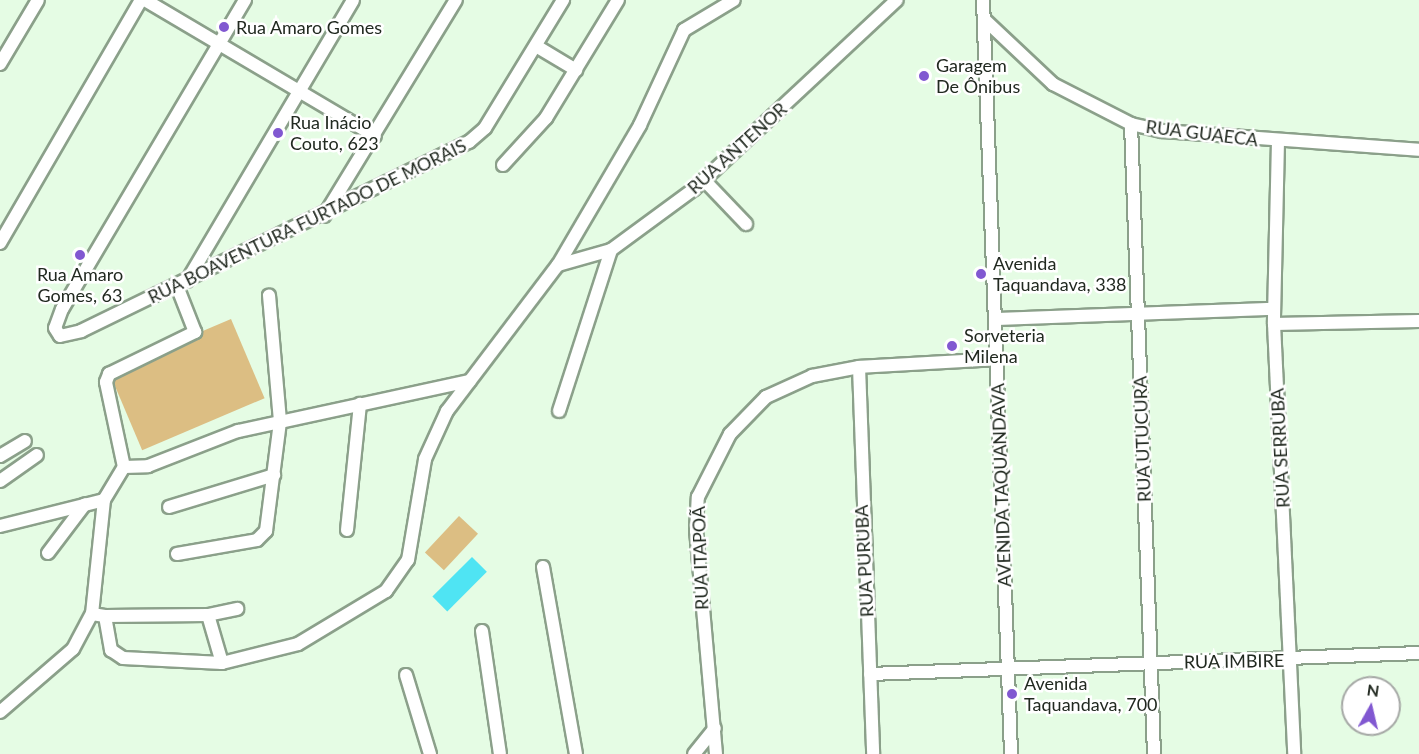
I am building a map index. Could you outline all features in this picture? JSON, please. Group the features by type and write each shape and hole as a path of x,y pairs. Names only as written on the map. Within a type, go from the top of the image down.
{"street":[{"path":"0,64 38,0"},
{"path":"0,243 141,0"},
{"path":"146,0 375,136"},
{"path":"219,44 245,0"},
{"path":"0,712 73,649 92,614 104,500 124,467 105,382 109,374 195,332 182,283 353,0"},
{"path":"324,216 375,136 456,0"},
{"path":"503,165 525,146 576,70 618,0"},
{"path":"105,616 111,650 123,658 222,663 298,644 397,580 408,560 425,459 447,411 558,266 640,125 684,30 734,0"},
{"name":"RUA ANTENOR","path":"558,266 611,250 704,180 897,0"},
{"name":"AVENIDA TAQUANDAVA","path":"983,0 997,319 1011,754"},
{"name":"RUA BOAVENTURA FURTADO DE MORAIS","path":"219,44 62,309 56,333 69,337 324,216 477,136 536,46 557,2"},
{"name":"RUA GUAECA","path":"984,19 1053,84 1131,124 1278,141 1419,150"},
{"path":"536,46 576,70"},
{"name":"RUA UTUCURA","path":"1131,124 1154,754"},
{"name":"RUA SERRUBA","path":"1278,141 1274,324 1294,754"},
{"path":"704,180 746,224"},
{"path":"560,411 611,250"},
{"path":"177,554 262,537 274,475 280,421 269,295"},
{"path":"997,319 1274,309"},
{"path":"1274,324 1419,321"},
{"name":"RUA ITAPOÃ","path":"716,754 698,587 698,497 730,434 766,397 812,376 859,367 998,359"},
{"name":"RUA PURUBA","path":"859,367 873,754"},
{"path":"124,467 148,466 221,437 280,421 470,381"},
{"path":"347,530 360,404"},
{"path":"0,456 25,441"},
{"path":"0,481 37,455"},
{"path":"169,507 274,475"},
{"path":"0,526 104,500"},
{"path":"48,553 85,504"},
{"path":"543,567 576,754"},
{"path":"92,614 105,616 208,615 237,609"},
{"path":"208,615 222,663"},
{"path":"482,631 500,754"},
{"name":"RUA IMBIRE","path":"870,674 1290,660 1419,653"},
{"path":"406,675 430,754"},
{"path":"694,754 715,728"}],"shaded area":[{"path":"231,319 265,398 142,450 109,371"},
{"path":"459,516 478,534 444,570 425,553"}],"water":[{"path":"472,557 487,572 447,611 432,597"}],"place":[{"name":"Rua Amaro Gomes","path":"224,27"},
{"name":"Garagem De Ônibus","path":"924,76"},
{"name":"Rua Inácio Couto, 623","path":"278,133"},
{"name":"Rua Amaro Gomes, 63","path":"80,255"},
{"name":"Avenida Taquandava, 338","path":"981,274"},
{"name":"Sorveteria Milena","path":"952,346"},
{"name":"Avenida Taquandava, 700","path":"1012,694"}]}
